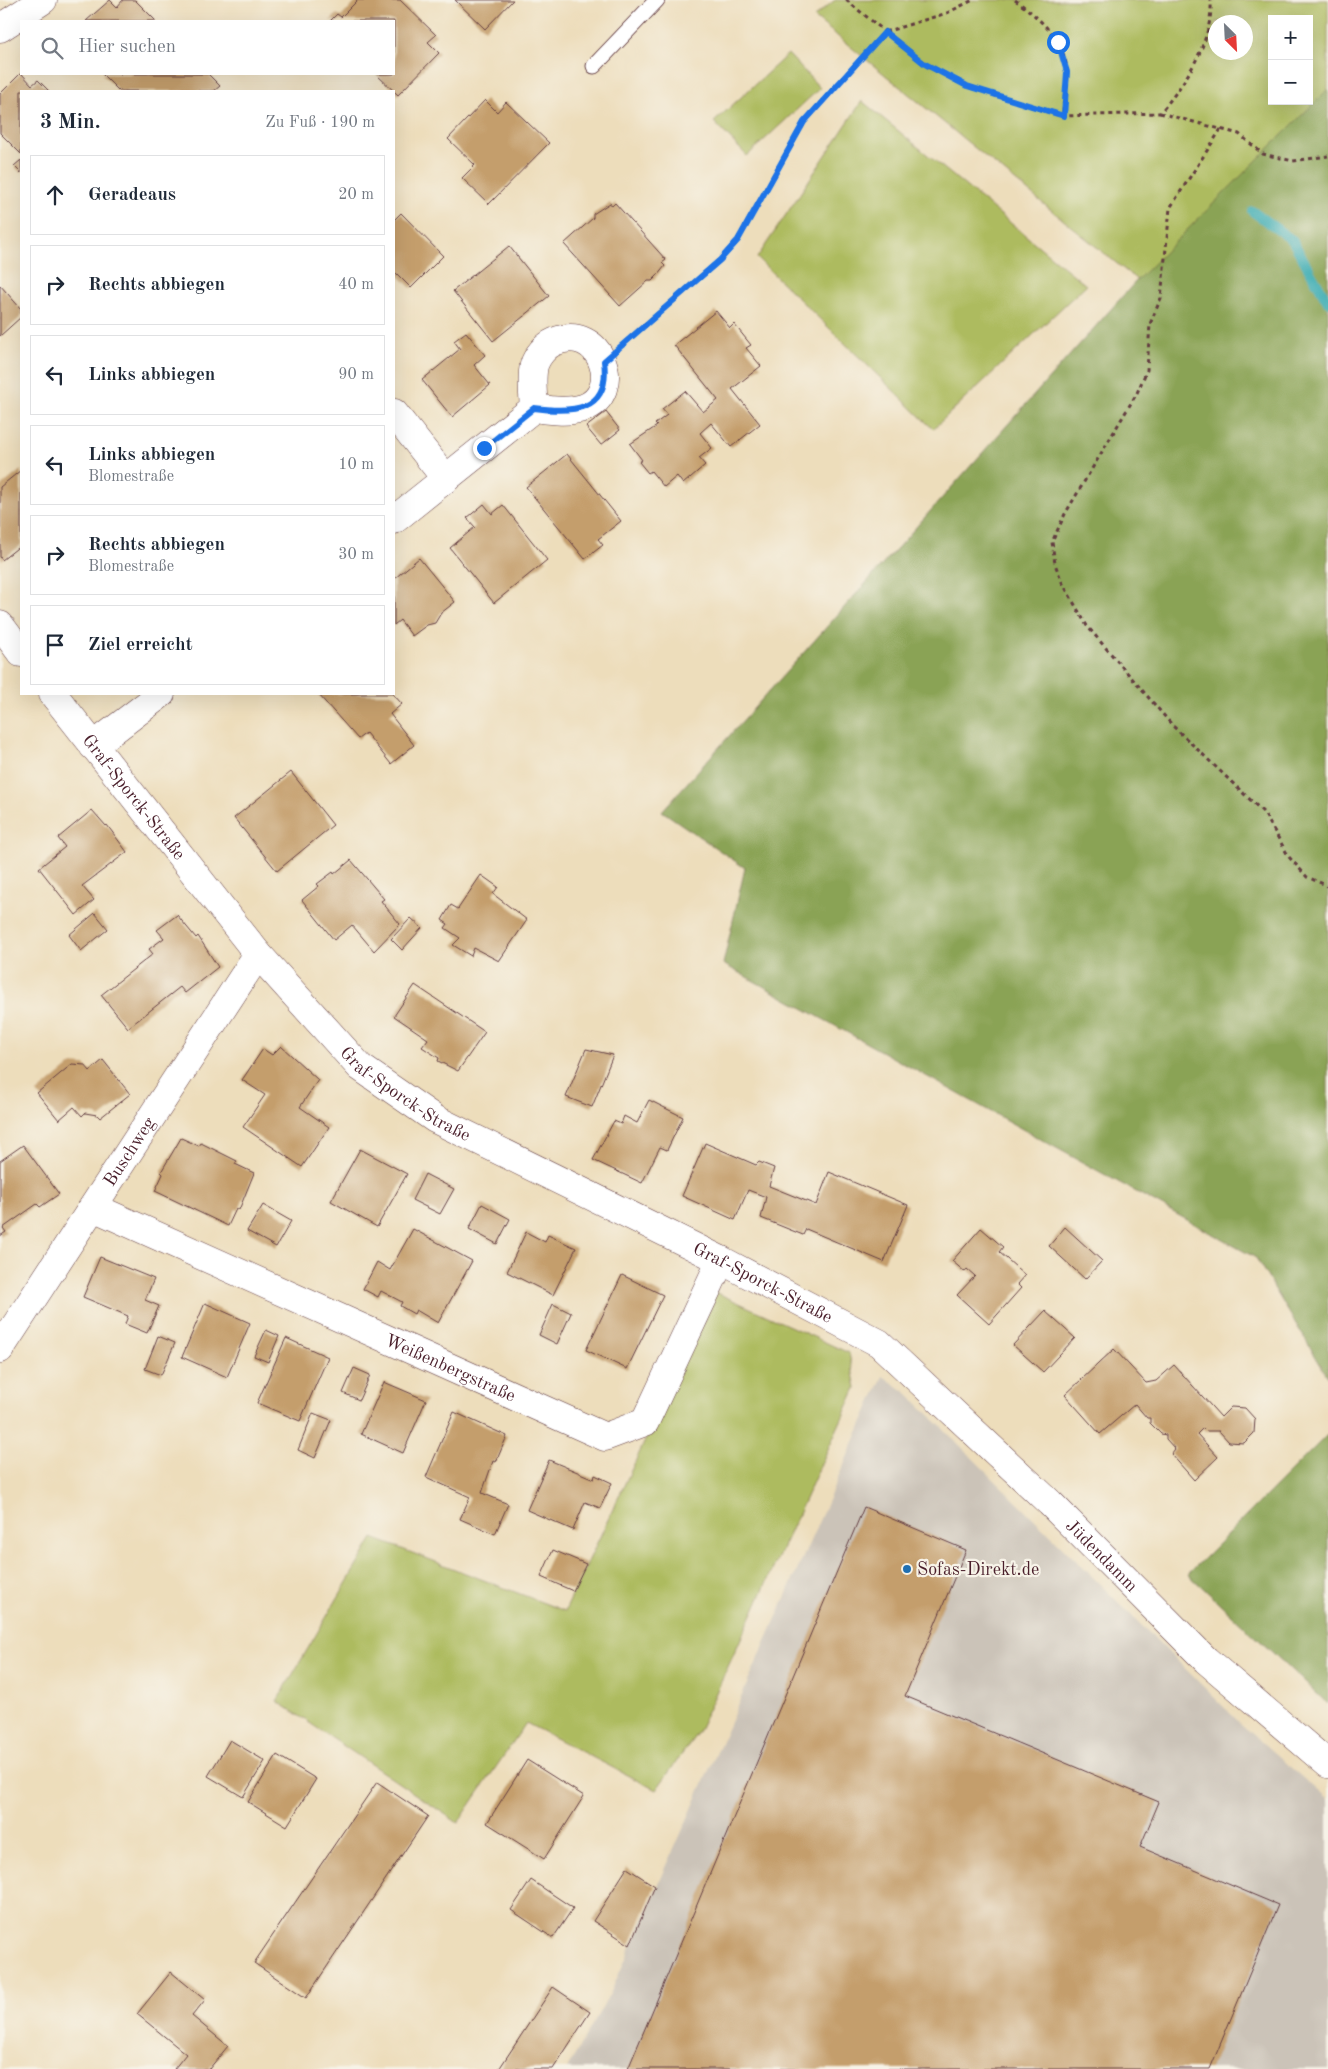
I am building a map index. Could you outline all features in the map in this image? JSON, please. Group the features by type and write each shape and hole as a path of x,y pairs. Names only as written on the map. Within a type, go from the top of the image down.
{"street":[{"path":"0,28 43,0"},
{"path":"395,519 534,408 568,411 586,407 596,398 605,384 604,361 594,348 582,341 566,337 546,346 534,365 534,408"},
{"path":"395,414 446,479"},
{"path":"0,625 20,652"},
{"name":"Graf-Sporck-Straße","path":"54,695 258,954 360,1067 435,1119 721,1260 879,1344"},
{"path":"93,746 161,695"},
{"name":"Buschweg","path":"0,1349 258,954"},
{"name":"Weißenbergstraße","path":"93,1208 605,1437 645,1422 721,1260"},
{"name":"Jüdendamm","path":"879,1344 1050,1503 1206,1660 1328,1764"}],"lane":[{"path":"594,66 658,0"}],"path":[{"path":"846,0 925,64 967,86 1064,116 1160,114 1240,134 1264,154 1294,161 1328,156"},
{"path":"604,361 720,260 738,240 804,122 885,32 947,13 973,0"},
{"path":"1015,0 1035,15 1058,42 1067,72 1064,116"},
{"path":"1160,114 1179,90 1204,43 1212,11 1211,0"},
{"path":"1221,129 1170,208 1161,298 1150,324 1146,370 1137,393 1065,514 1052,542 1055,564 1062,582 1087,626 1173,726 1264,814 1289,857 1307,877 1328,886"}],"shaded area":[{"path":"883,1376 907,1393 1242,1725 1328,1800 1328,2069 567,2069 611,1992"}],"green space":[{"path":"835,0 1328,0 1328,89 1313,104 1313,15 1268,15 1268,105 1312,105 1137,280 814,17"},
{"path":"788,54 820,88 747,156 714,122"},
{"path":"1328,89 1328,1377 1256,1258 723,964 745,868 662,811 1137,280"},
{"path":"862,101 1086,285 933,429 757,258"},
{"path":"715,1292 849,1353 856,1388 698,1732 656,1790 526,1723 458,1823 277,1701 373,1538 565,1611"},
{"path":"1328,1434 1328,1704 1188,1574"}],"building":[{"path":"110,0 117,7 123,0 135,0 155,20 87,20"},
{"path":"358,0 400,0 436,35 428,42 439,53 398,95 395,90 377,75 395,75 395,20 331,20 337,14 341,17"},
{"path":"455,0 513,0 485,29"},
{"path":"20,74 32,85 38,80 48,90 20,90 20,153 0,133 0,94"},
{"path":"103,75 209,75 220,86 215,90 118,90"},
{"path":"485,100 497,112 506,102 549,143 489,204 462,178 475,165 448,139"},
{"path":"20,161 20,172 14,166"},
{"path":"610,203 612,206 615,203 666,260 662,263 665,266 652,281 648,281 620,306 564,244 593,218 593,214"},
{"path":"401,213 443,256 411,288 395,272 395,219"},
{"path":"509,246 549,296 493,341 453,291"},
{"path":"0,285 20,308 20,318 0,336"},
{"path":"716,311 730,328 734,324 751,345 746,348 761,366 732,389 760,424 731,447 711,423 700,433 712,448 699,458 705,465 683,484 677,476 664,487 651,471 648,473 639,462 642,460 630,444 657,426 655,424 667,415 662,409 685,391 703,412 718,400 674,345"},
{"path":"466,332 485,355 474,365 490,385 452,417 422,380 460,349 454,341"},
{"path":"606,412 620,430 601,445 586,427"},
{"path":"567,454 621,521 598,539 603,545 585,559 526,487"},
{"path":"20,471 20,546 2,560 0,557 0,487"},
{"path":"484,504 492,514 503,505 547,560 494,603 450,548 475,527 467,518"},
{"path":"419,558 455,602 441,613 435,623 427,625 412,636 400,620 395,624 395,578"},
{"path":"319,695 394,695 402,704 390,714 414,745 391,764 366,733 358,739"},
{"path":"291,772 333,825 277,871 234,818"},
{"path":"92,810 107,825 127,852 82,886 94,900 76,915 39,868 65,847 58,838"},
{"path":"351,860 384,899 381,901 400,924 374,951 352,925 334,940 302,900 319,886 317,884 333,872 334,874"},
{"path":"481,875 498,887 493,894 527,920 499,961 474,948 471,956 453,945 460,938 445,928 448,924 442,920 451,905 458,909"},
{"path":"95,913 108,929 81,951 69,935"},
{"path":"177,915 196,938 198,936 218,967 185,993 180,987 128,1028 101,995 153,954 149,949 164,938 157,930"},
{"path":"411,918 422,928 402,950 391,939"},
{"path":"415,985 485,1032 458,1071 438,1061 439,1058 422,1047 428,1039 394,1016"},
{"path":"281,1046 318,1080 300,1107 329,1127 302,1167 243,1127 265,1095 242,1080 263,1049 272,1055"},
{"path":"586,1049 613,1055 592,1107 566,1097"},
{"path":"103,1060 130,1094 100,1118 97,1115 85,1113 82,1116 74,1107 59,1120 37,1093 72,1064 85,1065 90,1071"},
{"path":"649,1100 683,1117 667,1150 660,1147 642,1183 593,1160 614,1121 621,1124 624,1116 637,1123"},
{"path":"181,1138 199,1146 201,1143 237,1161 235,1164 254,1173 239,1210 236,1209 228,1226 155,1191 163,1174 161,1172"},
{"path":"705,1143 756,1165 759,1162 774,1168 769,1186 816,1205 829,1172 908,1205 884,1262 806,1229 803,1235 761,1218 766,1197 748,1190 735,1220 682,1196"},
{"path":"23,1145 59,1194 40,1207 37,1204 3,1228 6,1232 0,1236 0,1161"},
{"path":"360,1149 407,1174 377,1227 331,1201"},
{"path":"425,1174 454,1189 440,1214 412,1200"},
{"path":"482,1204 510,1219 497,1244 469,1229"},
{"path":"263,1205 291,1221 276,1247 247,1231"},
{"path":"1065,1227 1102,1261 1085,1279 1049,1246"},
{"path":"981,1228 1003,1247 999,1252 1025,1275 1017,1284 1021,1288 989,1324 957,1295 975,1276 967,1269 965,1272 952,1261"},
{"path":"413,1229 472,1261 438,1323 416,1310 414,1314 400,1306 402,1302 381,1291 378,1297 363,1289 377,1262 390,1270"},
{"path":"526,1232 545,1242 548,1235 576,1248 553,1295 507,1272"},
{"path":"100,1257 154,1279 145,1300 159,1306 147,1333 125,1324 128,1316 83,1297"},
{"path":"622,1275 663,1295 627,1369 586,1350"},
{"path":"205,1303 250,1323 227,1377 182,1357"},
{"path":"553,1304 571,1313 557,1344 539,1335"},
{"path":"1045,1311 1075,1338 1043,1372 1013,1345"},
{"path":"266,1330 279,1336 268,1362 254,1356"},
{"path":"158,1336 175,1343 161,1375 145,1369"},
{"path":"286,1338 328,1357 300,1421 257,1403"},
{"path":"1114,1349 1146,1383 1156,1381 1174,1365 1221,1417 1231,1407 1245,1408 1255,1419 1254,1433 1244,1443 1229,1442 1219,1431 1206,1431 1203,1428 1197,1434 1218,1457 1194,1480 1171,1454 1175,1449 1166,1439 1166,1435 1161,1434 1150,1423 1150,1418 1147,1418 1135,1404 1100,1434 1065,1395"},
{"path":"354,1368 370,1375 359,1400 343,1393"},
{"path":"384,1382 426,1400 403,1453 361,1434"},
{"path":"454,1412 507,1436 496,1462 493,1461 482,1493 508,1504 495,1534 460,1519 470,1497 426,1477"},
{"path":"313,1413 331,1420 315,1458 298,1450"},
{"path":"549,1460 594,1479 595,1475 612,1483 600,1508 585,1502 573,1530 527,1510"},
{"path":"864,1507 966,1550 905,1696 1159,1802 1140,1847 1278,1905 1210,2069 628,2069"},
{"path":"553,1550 586,1564 573,1591 541,1577"},
{"path":"230,1740 265,1761 243,1797 208,1776"},
{"path":"277,1755 316,1779 287,1826 248,1802"},
{"path":"527,1760 584,1796 544,1859 487,1823"},
{"path":"377,1782 428,1816 306,1998 254,1963"},
{"path":"627,1868 655,1886 630,1945 593,1921"},
{"path":"531,1880 573,1908 553,1938 511,1910"},
{"path":"171,1972 205,2000 192,2016 228,2046 209,2069 174,2069 186,2054 137,2014"},
{"path":"553,1987 590,2012 553,2069 499,2069"}],"waterway":[{"path":"1252,211 1292,240 1328,302"}],"place":[{"name":"Sofas-Direkt.de","path":"907,1569"}],"route":[{"path":"484,448 534,408 568,411 586,407 596,398 605,384 604,361 720,260 738,240 804,122 885,32 925,64 967,86 1036,109 1064,116 1067,72 1058,42"}]}
